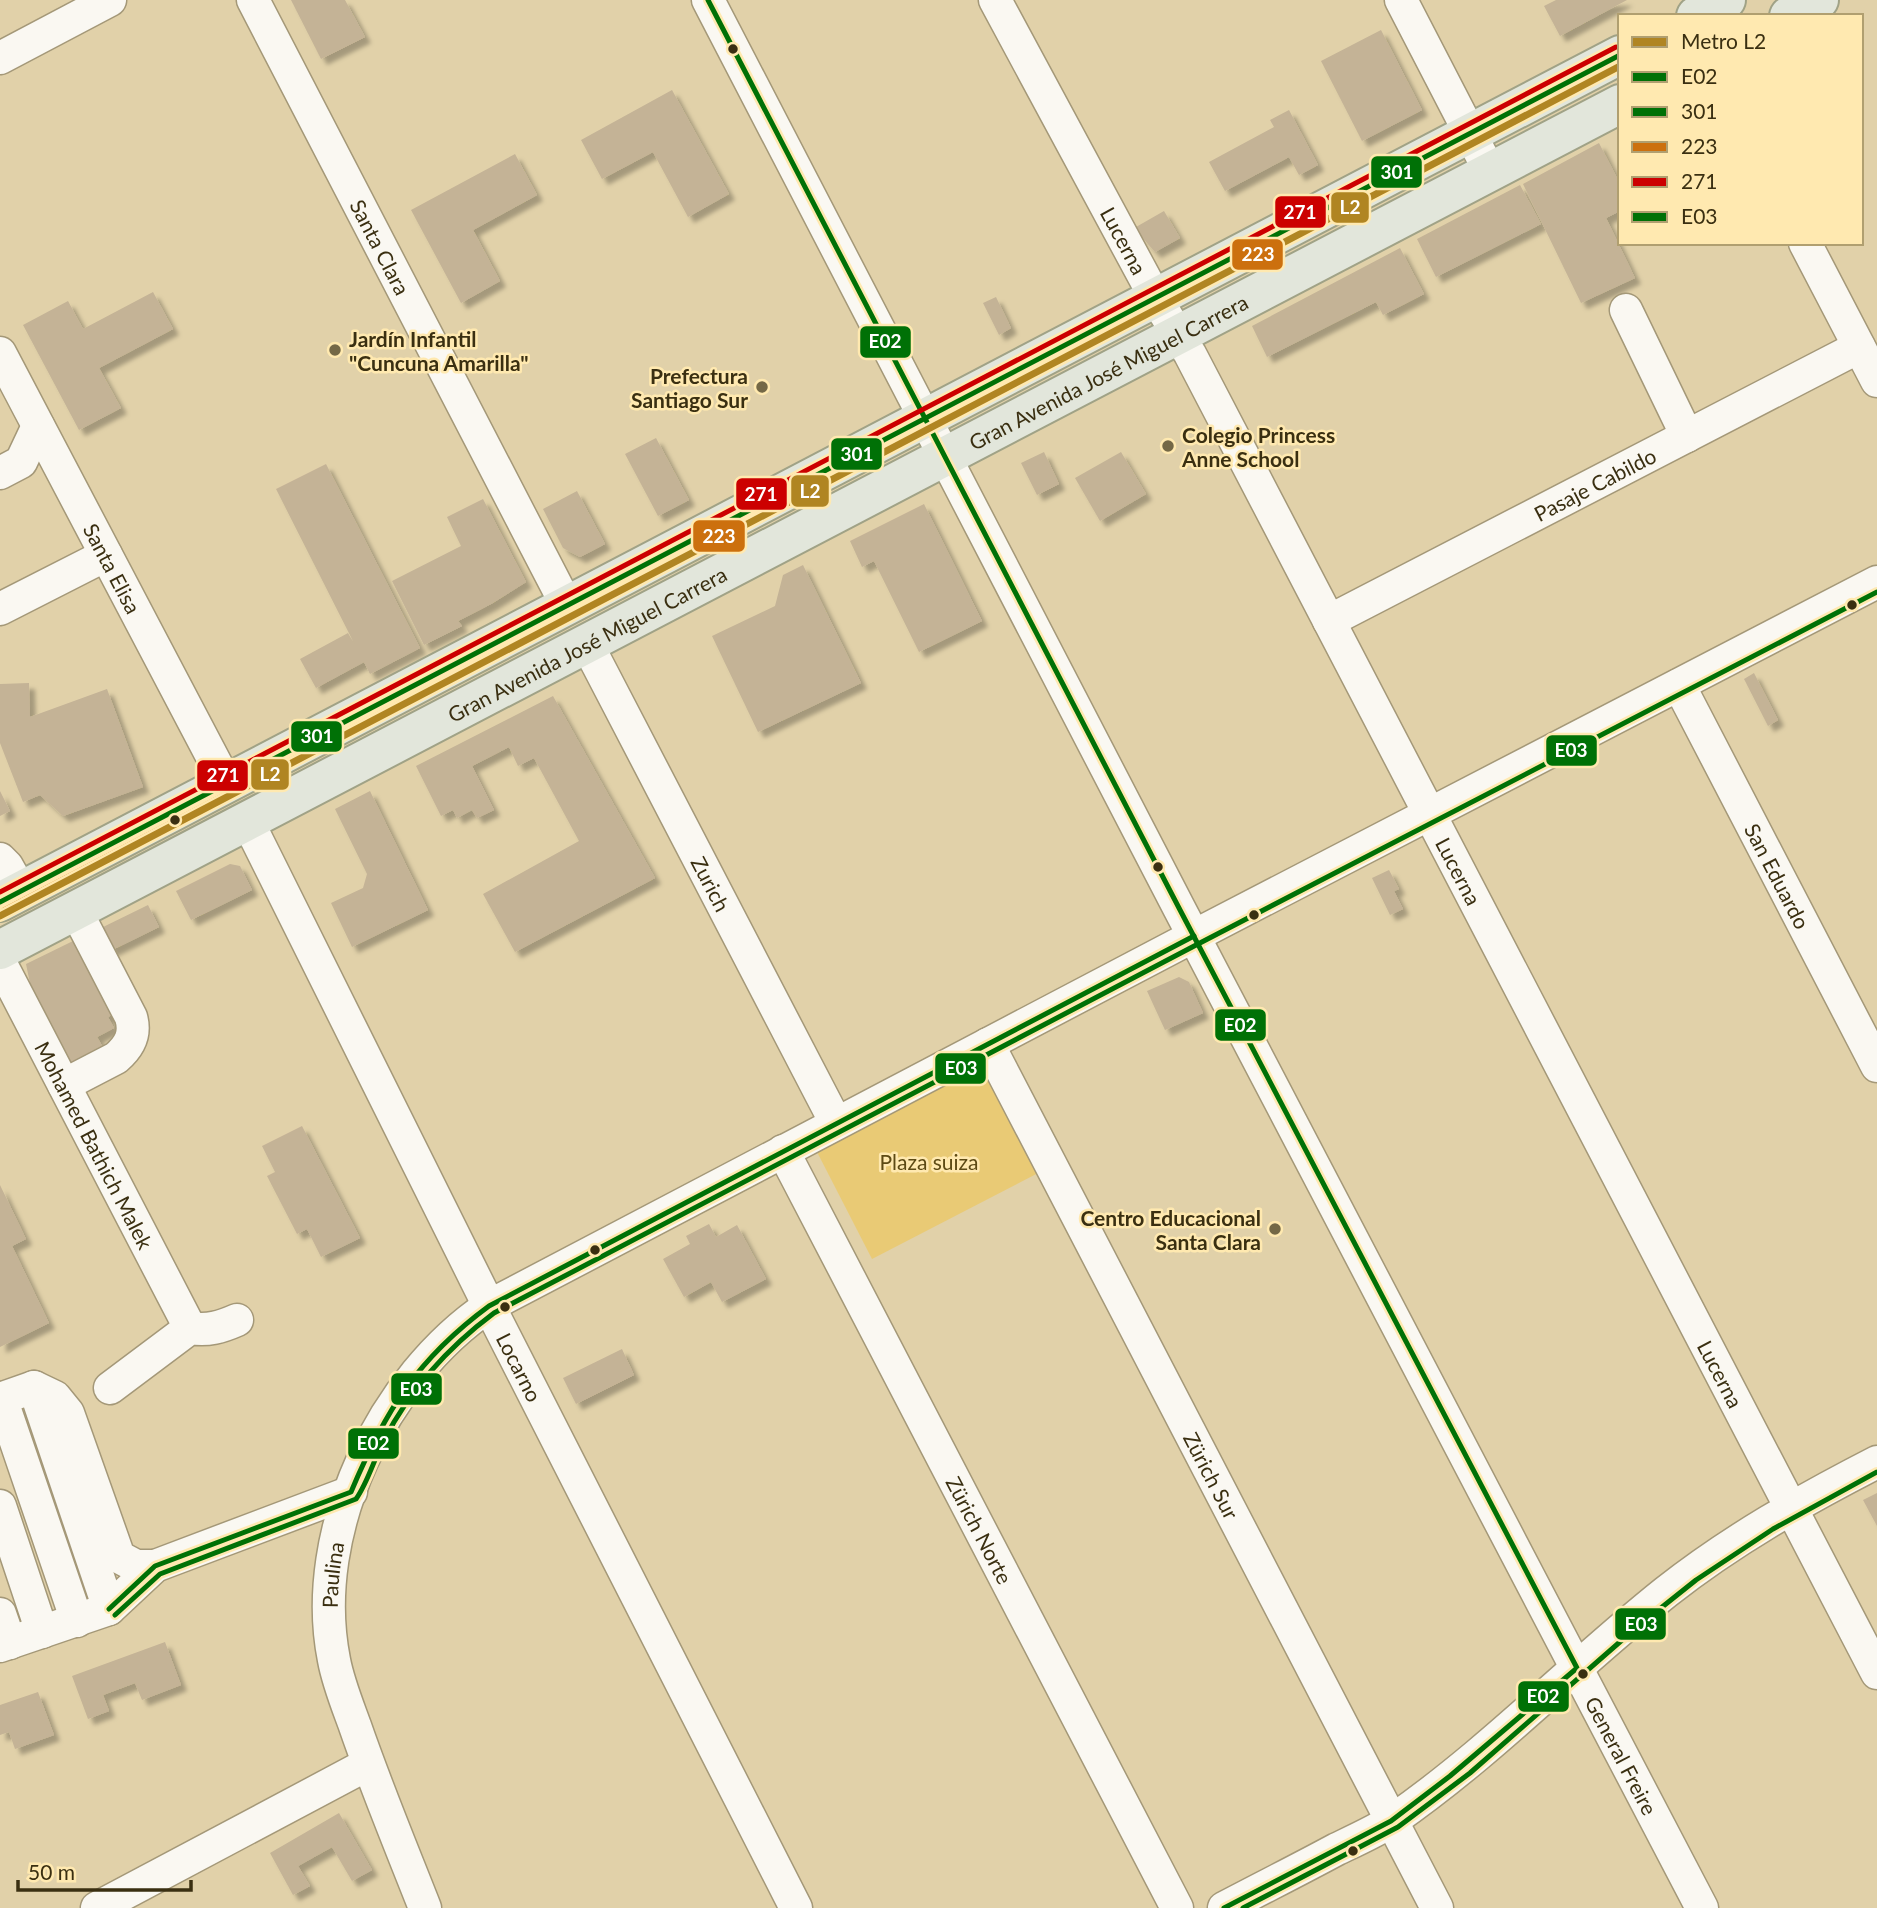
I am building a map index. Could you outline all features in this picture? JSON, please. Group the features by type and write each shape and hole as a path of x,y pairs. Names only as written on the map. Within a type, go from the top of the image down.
{"main road":[{"path":"1700,14 1726,0"},
{"path":"1793,14 1819,0"},
{"name":"Gran Avenida José Miguel Carrera","path":"10,896 1618,56"},
{"name":"Gran Avenida José Miguel Carrera","path":"0,950 1618,105"},
{"path":"226,783 246,800 261,805 262,815"}],"street":[{"path":"0,58 110,0"},
{"name":"Santa Clara","path":"253,0 567,606"},
{"name":"General Freire","path":"708,0 1702,1908"},
{"name":"Lucerna","path":"995,0 1155,297 1179,334 1877,1673"},
{"path":"1401,0 1490,172"},
{"path":"1806,245 1877,381"},
{"path":"1626,310 1687,436"},
{"name":"Pasaje Cabildo","path":"1329,621 1859,346"},
{"name":"Santa Elisa","path":"0,353 226,783"},
{"path":"0,473 21,462 38,426"},
{"path":"0,608 106,555"},
{"name":"Paulina","path":"425,1908 368,1764 342,1689 334,1662 328,1607 342,1519 364,1458 412,1377 443,1342 471,1317 489,1306 1877,582"},
{"name":"Zurich","path":"587,644 836,1123"},
{"name":"San Eduardo","path":"1679,685 1877,1066"},
{"name":"Locarno","path":"262,815 489,1306 796,1908"},
{"path":"0,859 7,866 10,896"},
{"path":"64,1085 116,1058 130,1042 134,1027 76,911"},
{"name":"Mohamed Bathich Malek","path":"0,962 190,1328"},
{"name":"Zürich Sur","path":"988,1044 1437,1908"},
{"name":"Zürich Norte","path":"783,1151 1177,1908"},
{"path":"110,1388 190,1328 220,1327 237,1320"},
{"path":"76,1621 1,1399 34,1388 55,1398 68,1413 119,1557 136,1566 155,1566 351,1492"},
{"path":"34,1388 109,1609"},
{"path":"1224,1908 1391,1821 1460,1768 1666,1592 1737,1540 1791,1507 1877,1462"},
{"path":"0,1506 43,1632"},
{"path":"3,1634 43,1632 109,1609 155,1566"},
{"path":"97,1908 368,1764"}],"green space":[{"name":"Plaza suiza","path":"985,1063 1042,1171 872,1259 816,1150"}],"building":[{"path":"291,0 345,0 365,37 321,59"},
{"path":"1556,0 1627,0 1560,36 1544,6"},
{"path":"1381,30 1422,110 1362,141 1321,61"},
{"path":"672,90 729,194 688,217 653,152 602,179 581,140"},
{"path":"1289,110 1318,165 1299,175 1289,157 1225,191 1209,162 1274,127 1270,120"},
{"path":"1599,143 1618,180 1618,212 1606,218 1635,278 1581,303 1523,184"},
{"path":"515,154 537,195 473,230 500,281 461,303 411,210"},
{"path":"1520,185 1541,224 1436,277 1417,239"},
{"path":"1164,211 1180,238 1155,252 1136,227"},
{"path":"1400,248 1424,294 1383,315 1376,302 1267,357 1252,326"},
{"path":"153,292 173,329 99,368 121,408 79,430 23,325 68,301 83,329"},
{"path":"996,297 1011,328 999,335 983,303"},
{"path":"656,438 689,500 658,516 625,454"},
{"path":"1044,452 1059,484 1037,495 1021,463"},
{"path":"1121,452 1146,494 1100,521 1075,478"},
{"path":"326,464 420,648 370,674 364,662 316,688 300,659 348,633 355,645 276,489"},
{"path":"577,491 605,544 580,557 563,548 543,509"},
{"path":"483,499 526,582 458,621 462,626 424,645 392,581 461,546 447,517"},
{"path":"924,504 982,621 919,652 874,561 862,567 850,541"},
{"path":"803,565 861,683 758,732 712,636 775,606 783,575"},
{"path":"1754,673 1778,720 1768,726 1744,679"},
{"path":"29,683 30,717 107,689 143,787 63,816 40,795 23,802 0,743 0,684"},
{"path":"553,696 655,878 515,952 483,894 579,841 534,758 518,766 509,747 472,766 494,810 477,818 472,810 457,818 453,810 441,816 416,766"},
{"path":"0,791 10,811 0,816"},
{"path":"370,791 428,910 352,947 331,903 363,888 367,874 335,809"},
{"path":"230,864 240,866 252,890 191,920 176,891"},
{"path":"1389,870 1399,889 1394,891 1403,909 1390,915 1372,878"},
{"path":"148,905 159,927 110,951 99,929"},
{"path":"73,941 114,1014 108,1017 114,1028 97,1037 104,1049 72,1066 33,998 26,964"},
{"path":"1179,977 1189,982 1203,1013 1165,1030 1147,991"},
{"path":"302,1126 360,1238 321,1257 307,1229 297,1234 267,1176 275,1172 262,1146"},
{"path":"0,1185 26,1239 12,1246 49,1323 0,1347"},
{"path":"709,1224 716,1237 737,1225 766,1279 722,1302 711,1282 684,1297 663,1259 690,1244 686,1236"},
{"path":"622,1349 634,1375 576,1404 563,1378"},
{"path":"1877,1493 1877,1526 1863,1500"},
{"path":"165,1642 181,1685 142,1700 135,1683 103,1695 109,1711 88,1719 72,1676"},
{"path":"38,1692 54,1735 15,1749 9,1732 0,1735 0,1705"},
{"path":"339,1813 372,1870 352,1881 332,1847 298,1866 310,1886 293,1895 270,1853"}],"metro line":[{"name":"L2","path":"0,916 1618,67"}],"transit line":[{"name":"E02","path":"708,0 1577,1668 1450,1776 1391,1821 1224,1908"},
{"name":"271","path":"0,892 1616,47"},
{"name":"301","path":"0,902 1618,56"},
{"name":"223","path":"4,910 1618,66"},
{"name":"E03","path":"115,1615 160,1574 356,1499 384,1440 418,1386 461,1340 494,1313 1877,592"},
{"name":"E02","path":"109,1609 155,1566 351,1492 377,1436 406,1388 442,1346 489,1306 1194,936"},
{"name":"E03","path":"1243,1908 1398,1827 1470,1773 1637,1627 1696,1580 1773,1529 1877,1472"}],"place":[{"name":"Jardín Infantil \"Cuncuna Amarilla\"","path":"335,350"},
{"name":"Prefectura Santiago Sur","path":"762,387"},
{"name":"Colegio Princess Anne School","path":"1168,446"},
{"name":"Centro Educacional Santa Clara","path":"1275,1229"}]}
